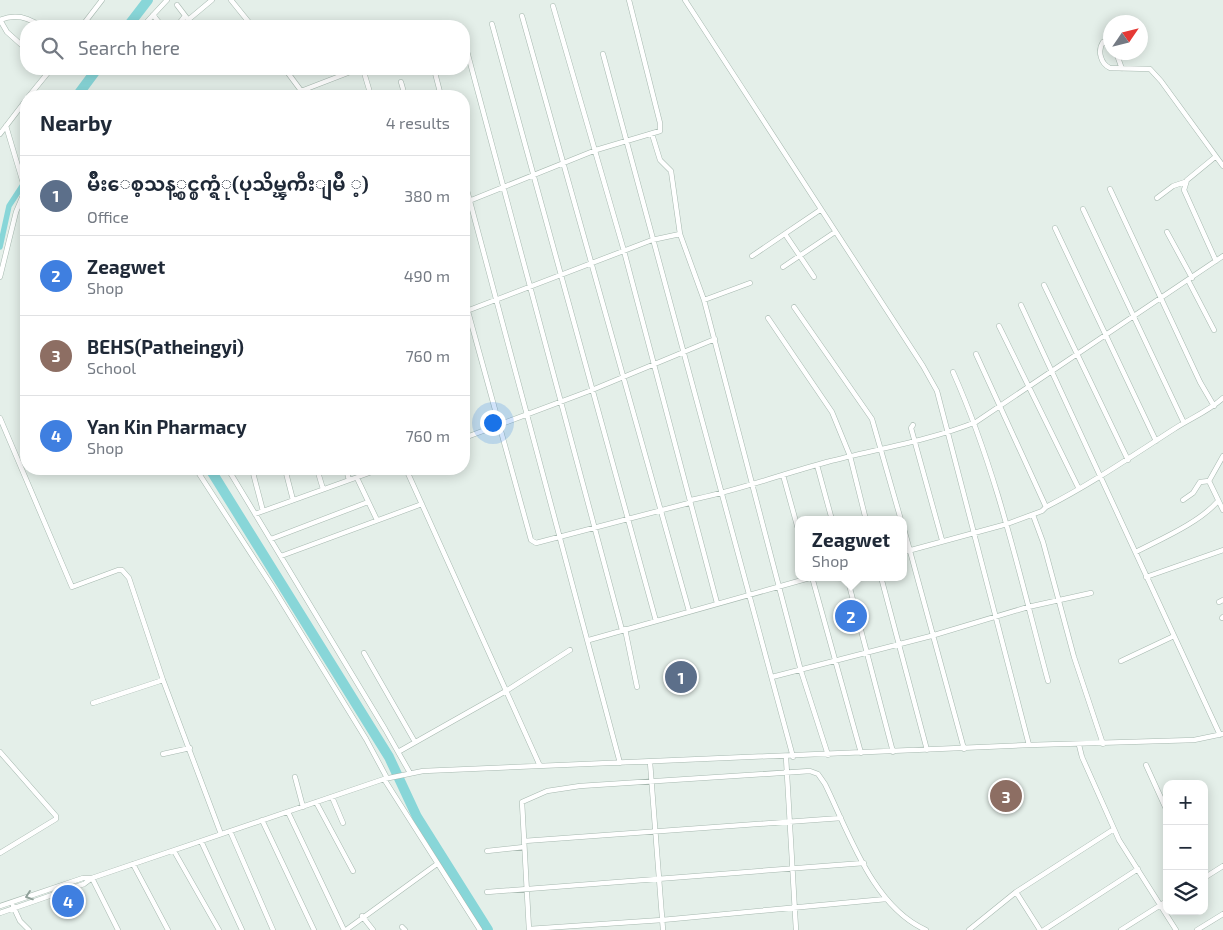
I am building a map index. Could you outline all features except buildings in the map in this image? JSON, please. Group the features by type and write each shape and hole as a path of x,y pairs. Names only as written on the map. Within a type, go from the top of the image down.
{"street":[{"path":"148,20 167,0"},
{"path":"184,20 212,0"},
{"path":"231,0 247,20"},
{"path":"620,762 589,640 470,201 563,165 596,150 629,142 660,131 660,123 629,0"},
{"path":"685,0 923,366 936,391 949,432 1029,745"},
{"path":"86,20 100,1"},
{"path":"177,5 187,18"},
{"path":"553,6 624,251 718,603"},
{"path":"153,15 157,20"},
{"path":"20,44 7,32 0,20 17,16 32,20"},
{"path":"522,16 689,611"},
{"path":"492,24 656,621"},
{"path":"1103,42 1100,46 1102,61 1110,68 1150,69 1162,81 1223,166"},
{"path":"603,54 629,142 652,240 793,756"},
{"path":"1119,60 1122,69"},
{"path":"470,63 638,687"},
{"path":"34,90 45,75"},
{"path":"290,75 301,90 342,75"},
{"path":"365,75 369,90"},
{"path":"436,75 440,90"},
{"path":"401,82 403,90"},
{"path":"0,134 20,108"},
{"path":"6,126 20,170"},
{"path":"652,134 660,160 671,171 680,234 704,300 801,671 828,755"},
{"path":"1157,198 1173,186 1185,182 1215,156"},
{"path":"1185,182 1184,190 1188,201 1216,261"},
{"path":"1110,189 1200,382 1214,406"},
{"path":"0,278 20,200"},
{"path":"1084,209 1184,423"},
{"path":"752,256 820,210"},
{"path":"1055,228 1156,441"},
{"path":"783,267 835,232"},
{"path":"1167,232 1214,330"},
{"path":"470,309 652,240 680,234"},
{"path":"785,234 814,277"},
{"path":"470,325 532,542 536,543 661,511 689,503 691,500 722,494 850,456 883,450 949,432 976,422 1052,369 1223,256"},
{"path":"704,300 750,283"},
{"path":"1044,285 1078,352 1128,460"},
{"path":"0,913 84,884 92,878 132,864 387,778 407,774 620,762 786,759 793,756 1029,745 1079,745 1194,740 1222,735 1146,577 1021,305"},
{"path":"794,307 872,419 883,450 900,516"},
{"path":"768,318 829,406 850,456 865,516"},
{"path":"998,326 1079,489"},
{"path":"470,436 592,390 653,362 715,339"},
{"path":"976,354 1001,405 1046,507"},
{"path":"953,372 976,422 1007,524 1048,681"},
{"path":"907,551 1007,524 1033,515 1128,460 1184,423 1214,406 1223,398"},
{"path":"0,418 20,466"},
{"path":"913,425 911,428 942,540"},
{"path":"1183,500 1193,494 1200,482 1209,480 1223,456"},
{"path":"817,465 831,516"},
{"path":"24,475 72,587 118,570 126,574 163,680 221,834"},
{"path":"200,475 272,586 366,738 437,864 478,929"},
{"path":"232,475 398,752 407,774"},
{"path":"254,475 263,511"},
{"path":"287,475 293,500"},
{"path":"319,475 323,490"},
{"path":"348,475 349,480"},
{"path":"255,514 364,475"},
{"path":"409,475 540,766"},
{"path":"783,475 795,518"},
{"path":"356,478 377,520"},
{"path":"1209,480 1222,507"},
{"path":"1136,552 1172,533 1208,510 1218,500"},
{"path":"271,539 368,502"},
{"path":"280,556 422,504"},
{"path":"1033,515 1060,600 1074,657 1104,744"},
{"path":"1146,577 1223,550"},
{"path":"907,554 964,749"},
{"path":"589,640 797,581"},
{"path":"813,581 861,753"},
{"path":"848,581 893,752"},
{"path":"882,581 927,750"},
{"path":"772,678 931,636 1028,607 1090,593"},
{"path":"1121,661 1174,636"},
{"path":"398,752 506,691 570,650"},
{"path":"364,653 415,742"},
{"path":"93,703 163,680"},
{"path":"1079,745 1082,757 1114,829 1176,930"},
{"path":"163,754 190,748"},
{"path":"0,752 56,816 56,819 0,853"},
{"path":"786,759 796,930"},
{"path":"650,762 663,930"},
{"path":"1146,765 1163,802"},
{"path":"886,899 662,920 529,930 522,802 534,796 580,786 786,770 815,772 818,774 864,863 886,899 895,909 926,930"},
{"path":"296,777 303,807"},
{"path":"332,797 342,823"},
{"path":"316,802 353,871"},
{"path":"288,812 345,930 437,864"},
{"path":"487,851 524,844 655,831 841,818"},
{"path":"262,820 314,930"},
{"path":"969,930 1016,892 1114,829"},
{"path":"230,831 274,930"},
{"path":"201,841 242,930"},
{"path":"174,850 218,930"},
{"path":"487,892 864,863"},
{"path":"132,864 168,930"},
{"path":"1208,875 1223,866"},
{"path":"1016,892 1042,930 1138,869"},
{"path":"0,906 82,878 92,878"},
{"path":"92,878 118,930"},
{"path":"11,902 20,921 29,930"},
{"path":"1122,930 1163,903"},
{"path":"1197,930 1223,914"},
{"path":"362,916 373,930"}],"waterway":[{"path":"133,20 148,0"},
{"path":"81,90 93,75"},
{"path":"0,247 9,206 20,189"},
{"path":"214,475 389,757 417,817 488,930"}],"place":[{"name":"Zeagwet","path":"851,616"},
{"name":"မ်ိဳးေစ့သန့္စင္စက္ရံု(ပုသိမ္ၾကီးျမိဳ ့)","path":"681,677"},
{"name":"BEHS(Patheingyi)","path":"1006,796"},
{"name":"Yan Kin Pharmacy","path":"68,901"}]}
